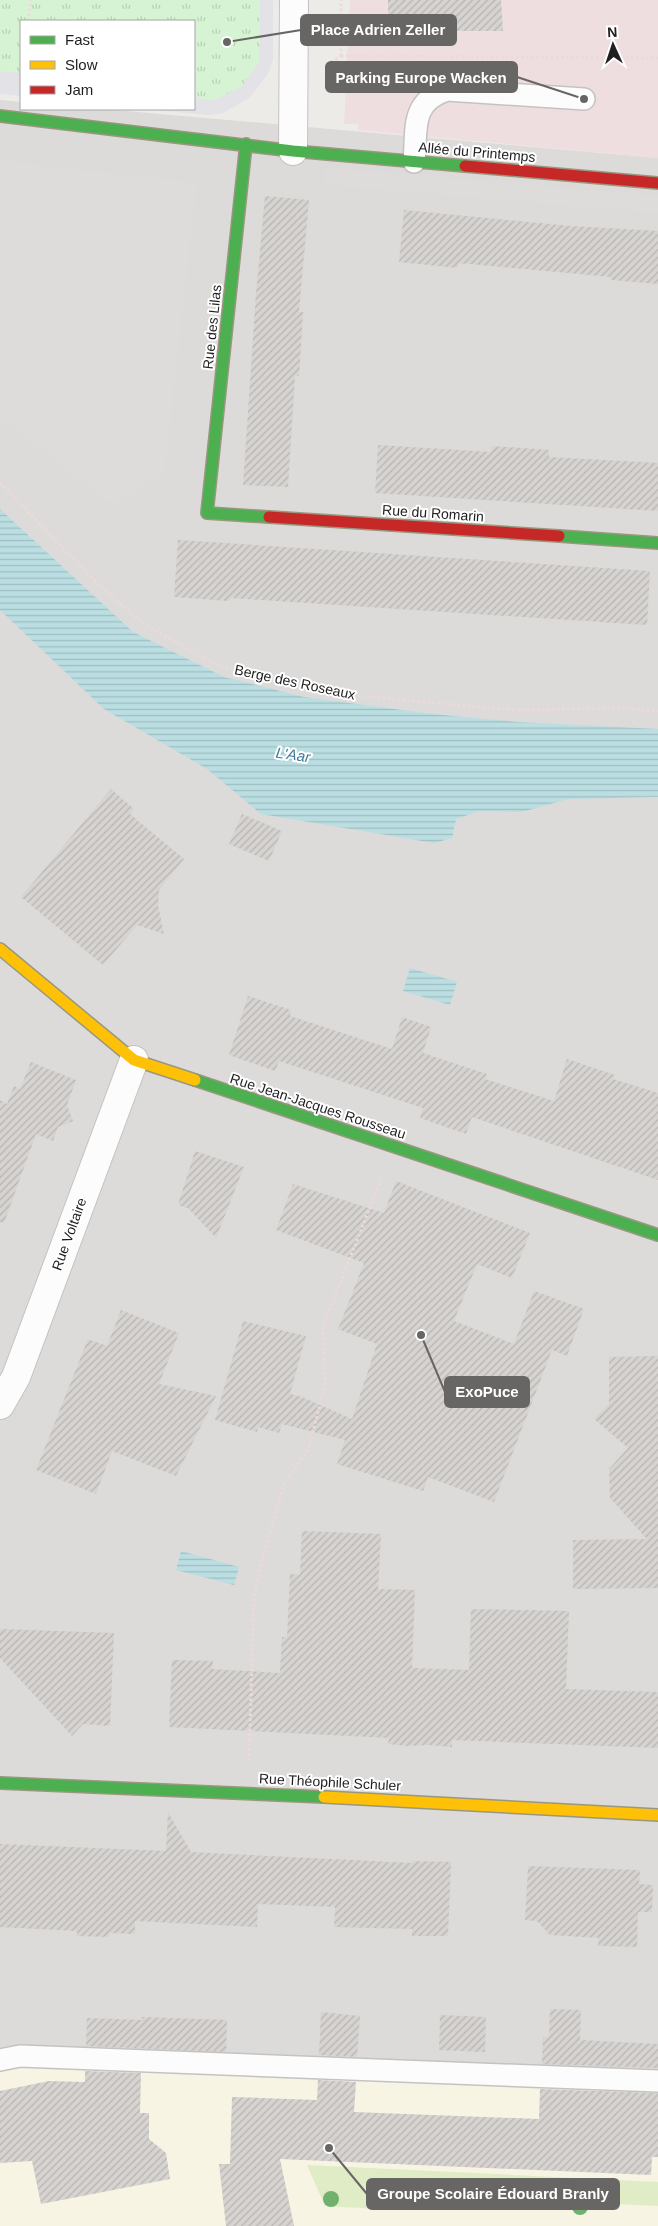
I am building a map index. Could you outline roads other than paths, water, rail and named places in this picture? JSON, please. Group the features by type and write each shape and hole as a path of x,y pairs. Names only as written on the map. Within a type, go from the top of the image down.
{"street":[{"path":"293,150 294,0"},
{"name":"Allée du Printemps","path":"0,116 293,150 658,183"},
{"name":"Rue des Lilas","path":"207,513 246,144"},
{"name":"Rue du Romarin","path":"207,513 658,543"},
{"name":"Rue Jean-Jacques Rousseau","path":"0,949 134,1060 658,1236"},
{"name":"Rue Voltaire","path":"0,1405 16,1377 134,1060"},
{"name":"Rue Théophile Schuler","path":"0,1783 248,1793 658,1815"}],"lane":[{"path":"414,162 418,115 423,104 433,95 447,90 584,99"},
{"path":"0,2060 20,2056 658,2081"}],"water":[{"name":"L'Aar","path":"0,509 133,632 224,677 304,697 432,714 518,722 658,729 658,797 568,799 522,812 479,811 456,819 452,838 434,843 261,814 207,769 104,709 0,610"},
{"path":"410,968 457,982 450,1005 403,991"},
{"path":"181,1551 239,1567 234,1585 176,1570"}],"place":[{"name":"Place Adrien Zeller","path":"227,42"},
{"name":"Parking Europe Wacken","path":"584,99"},
{"name":"ExoPuce","path":"421,1335"},
{"name":"Groupe Scolaire Édouard Branly","path":"329,2148"}]}
